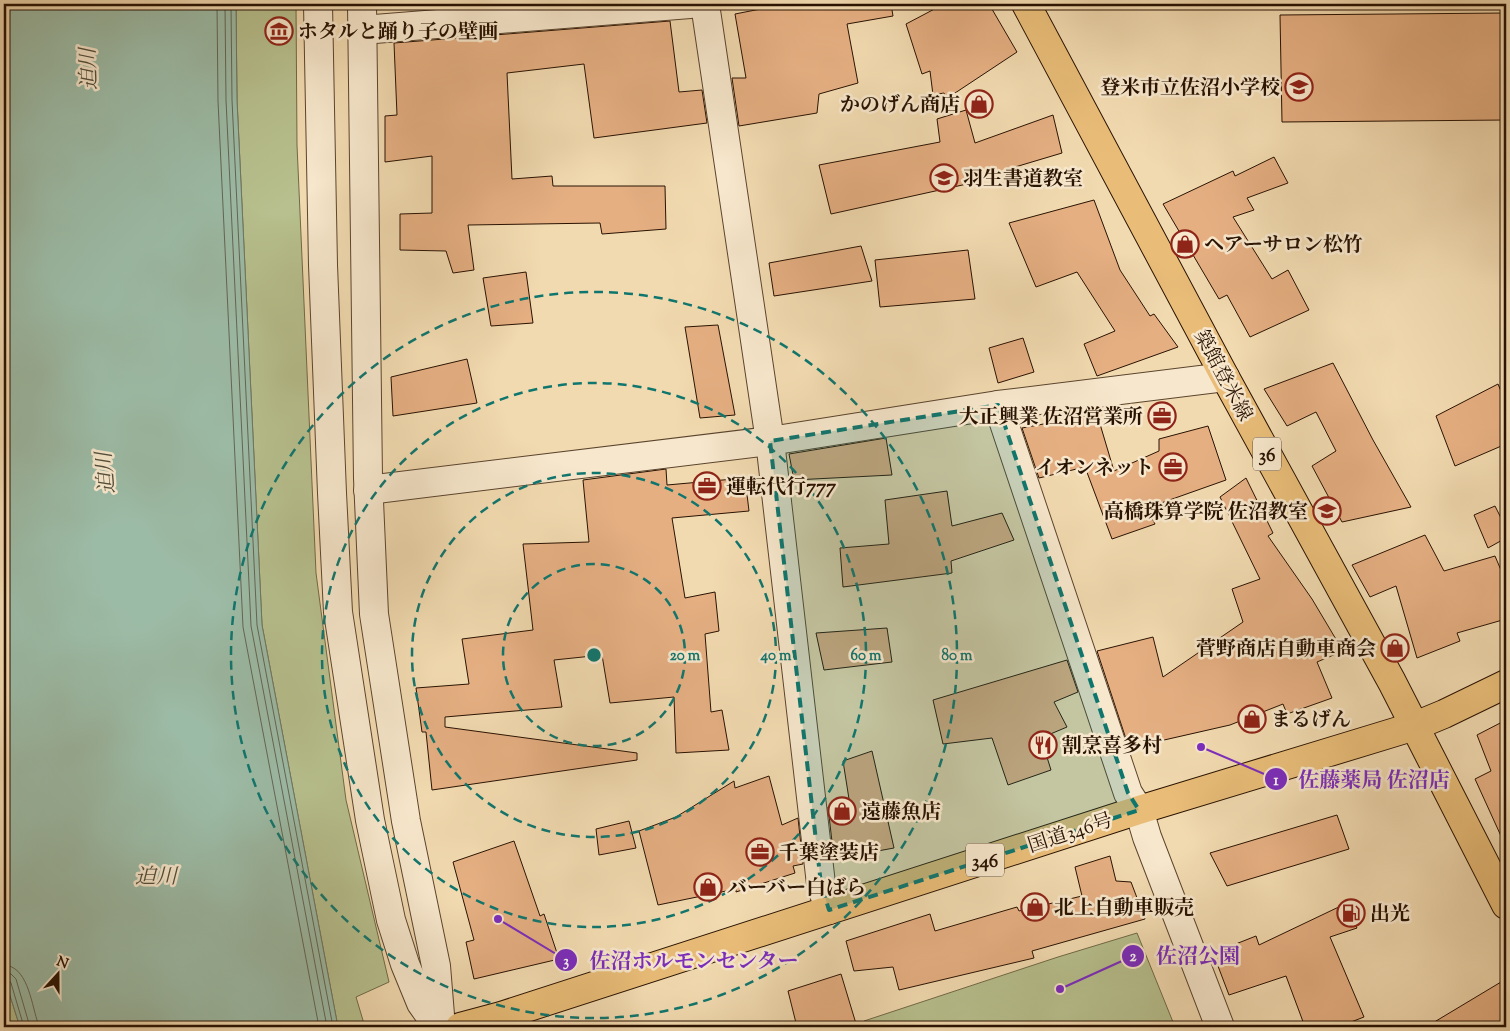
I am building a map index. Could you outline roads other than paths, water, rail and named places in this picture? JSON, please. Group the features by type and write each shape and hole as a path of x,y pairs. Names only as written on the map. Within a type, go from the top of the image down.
{"main road":[{"name":"築館登米線","path":"1026,4 1225,377 1383,664 1506,905"},
{"name":"国道346号","path":"460,1027 501,1016 1139,810 1415,726 1506,684"}],"street":[{"path":"318,4 323,265 338,612 370,820 391,920 405,964 421,1003 440,1027"},
{"path":"440,1027 436,966 406,821 374,614 368,490 362,17 690,4"},
{"path":"705,4 770,441 821,884 829,910"},
{"path":"368,490 770,441 998,405 1225,377"},
{"path":"998,405 1128,793 1139,810 1147,837 1220,1027"}],"water":[{"name":"迫川","path":"4,4 236,4 237,100 262,625 338,1027 20,1027 4,977"}],"place":[{"name":"ホタルと踊り子の壁画","path":"279,31"},
{"name":"登米市立佐沼小学校","path":"1299,87"},
{"name":"かのげん商店","path":"979,104"},
{"name":"羽生書道教室","path":"944,178"},
{"name":"ヘアーサロン松竹","path":"1185,244"},
{"name":"大正興業 佐沼営業所","path":"1162,416"},
{"name":"イオンネット","path":"1173,467"},
{"name":"運転代行777","path":"707,486"},
{"name":"高橋珠算学院 佐沼教室","path":"1327,511"},
{"name":"菅野商店自動車商会","path":"1395,648"},
{"name":"まるげん","path":"1252,719"},
{"name":"割烹喜多村","path":"1043,745"},
{"name":"佐藤薬局 佐沼店","path":"1201,747"},
{"name":"遠藤魚店","path":"842,811"},
{"name":"千葉塗装店","path":"760,852"},
{"name":"バーバー白ばら","path":"708,887"},
{"name":"北上自動車販売","path":"1035,907"},
{"name":"出光","path":"1351,913"},
{"name":"佐沼ホルモンセンター","path":"498,919"},
{"name":"佐沼公園","path":"1060,989"}]}
